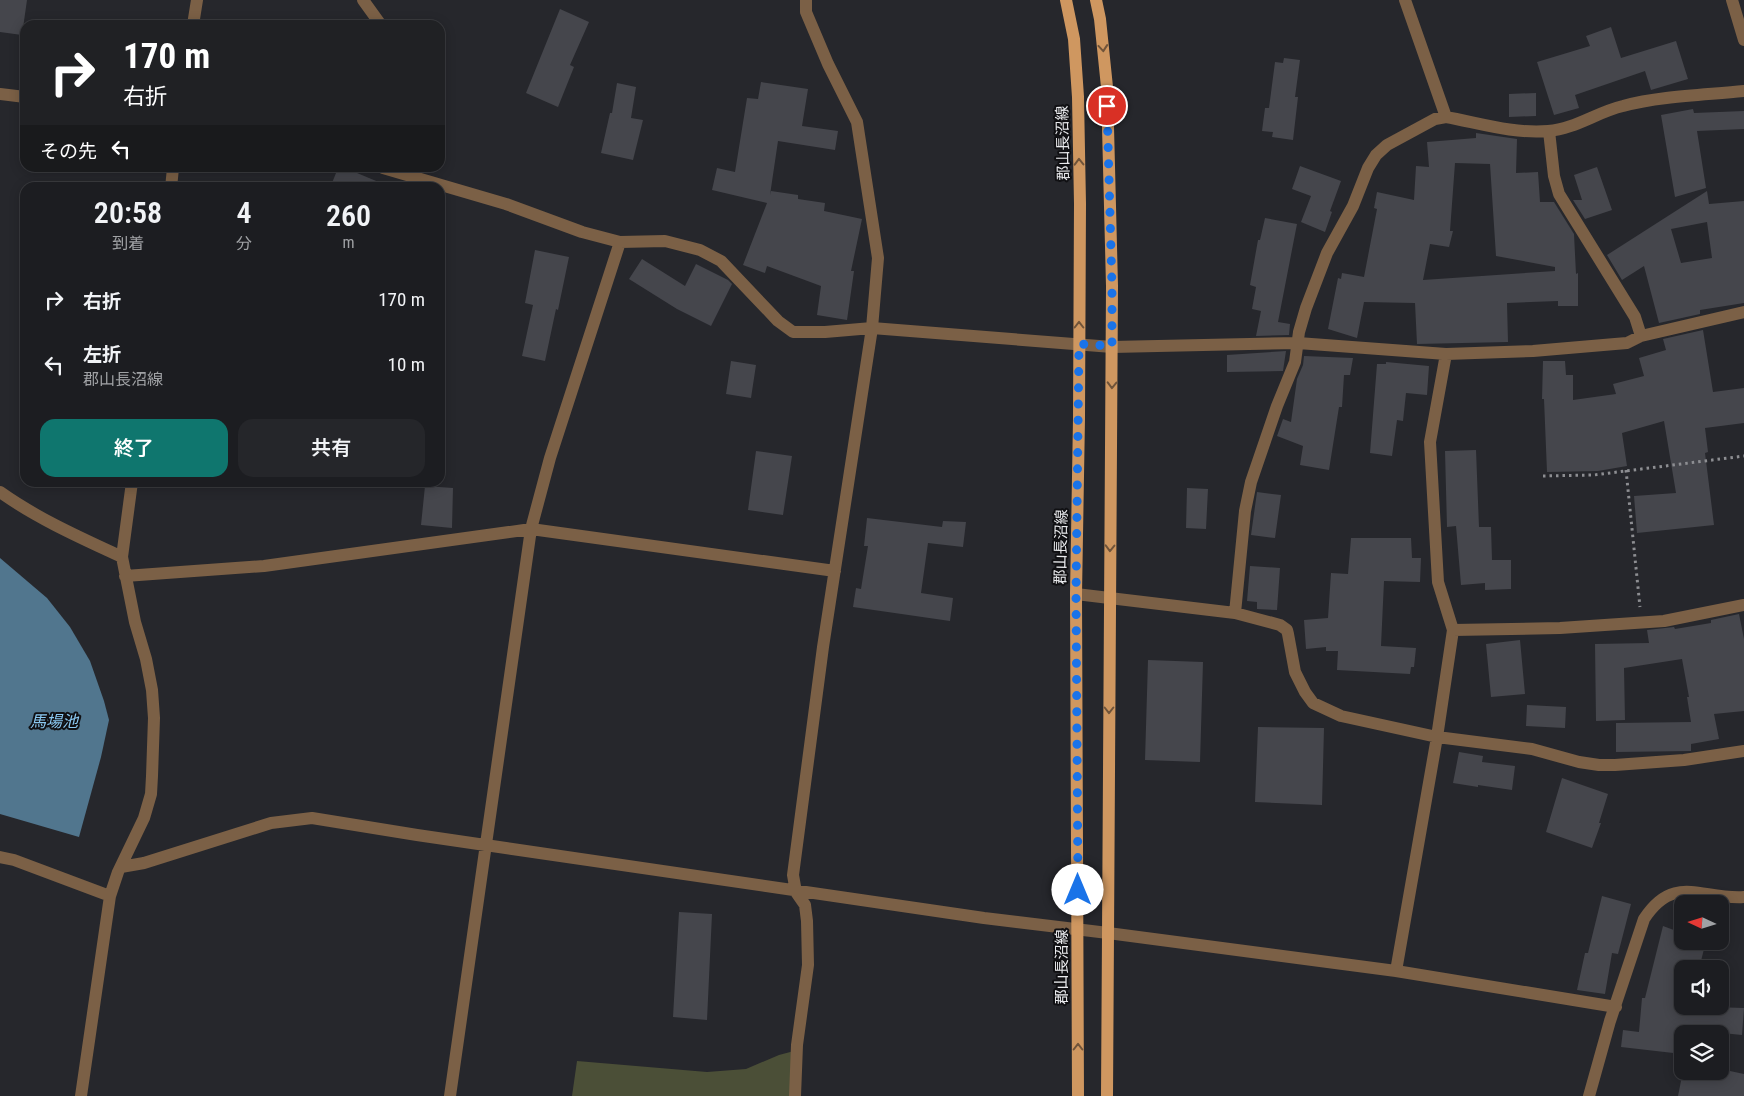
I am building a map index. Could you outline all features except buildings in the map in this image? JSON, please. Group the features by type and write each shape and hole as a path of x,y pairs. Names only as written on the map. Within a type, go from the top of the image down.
{"main road":[{"name":"郡山長沼線","path":"1066,0 1074,39 1078,97 1080,204 1076,594 1078,1096"},
{"path":"1096,0 1100,19 1107,86 1112,286 1107,1096"}],"street":[{"path":"194,20 197,0"},
{"path":"363,0 377,20"},
{"path":"795,1096 797,1045 808,965 805,905 796,892 793,876 835,571 872,328 878,258 857,122 828,64 806,12 806,0"},
{"path":"1405,0 1446,117"},
{"path":"1732,0 1744,40"},
{"path":"1235,613 1245,511 1251,482 1277,406 1295,362 1299,332 1306,308 1327,253 1353,206 1368,168 1376,155 1388,145 1435,119 1446,117 1517,130 1549,131 1563,129 1613,108 1634,103 1744,91"},
{"path":"0,94 20,96"},
{"path":"1549,131 1554,176 1559,194 1634,317 1641,336"},
{"path":"397,172 431,182"},
{"path":"445,186 506,204 582,232 620,242 665,241 700,250 721,261 778,321 793,332 825,332 872,328 1112,346 1298,343 1446,354 1533,351 1627,343 1641,336 1744,312"},
{"path":"450,1096 531,528 550,458 620,242"},
{"path":"1396,971 1437,737 1453,630 1438,582 1430,442 1446,354"},
{"path":"81,1096 110,896 121,867 144,818 151,794 154,718 152,690 146,659 134,622 122,557 131,487"},
{"path":"0,492 19,506 86,541 122,557"},
{"path":"125,576 264,566 531,528 835,571"},
{"path":"1076,594 1235,613 1280,625 1287,630 1295,672 1305,692 1313,703 1341,716 1437,737 1532,749 1579,762 1599,765 1684,760 1744,751"},
{"path":"1453,630 1560,628 1664,621 1744,605"},
{"path":"121,867 144,863 271,823 312,818 796,892 1396,971 1616,1007"},
{"path":"0,857 14,860 110,896"},
{"path":"1589,1096 1644,920 1652,908 1669,895 1688,891 1708,895 1744,896"}],"path":[{"path":"1543,476 1594,475 1744,456"},
{"path":"1626,470 1642,622"}],"green space":[{"path":"794,1051 791,1096 572,1096 577,1061 707,1072 746,1069 779,1055"}],"water":[{"name":"馬場池","path":"0,558 47,598 70,627 90,661 104,701 109,720 79,837 0,814"}],"route":[{"path":"1078,890 1076,594 1079,344 1112,346 1107,106"}]}
